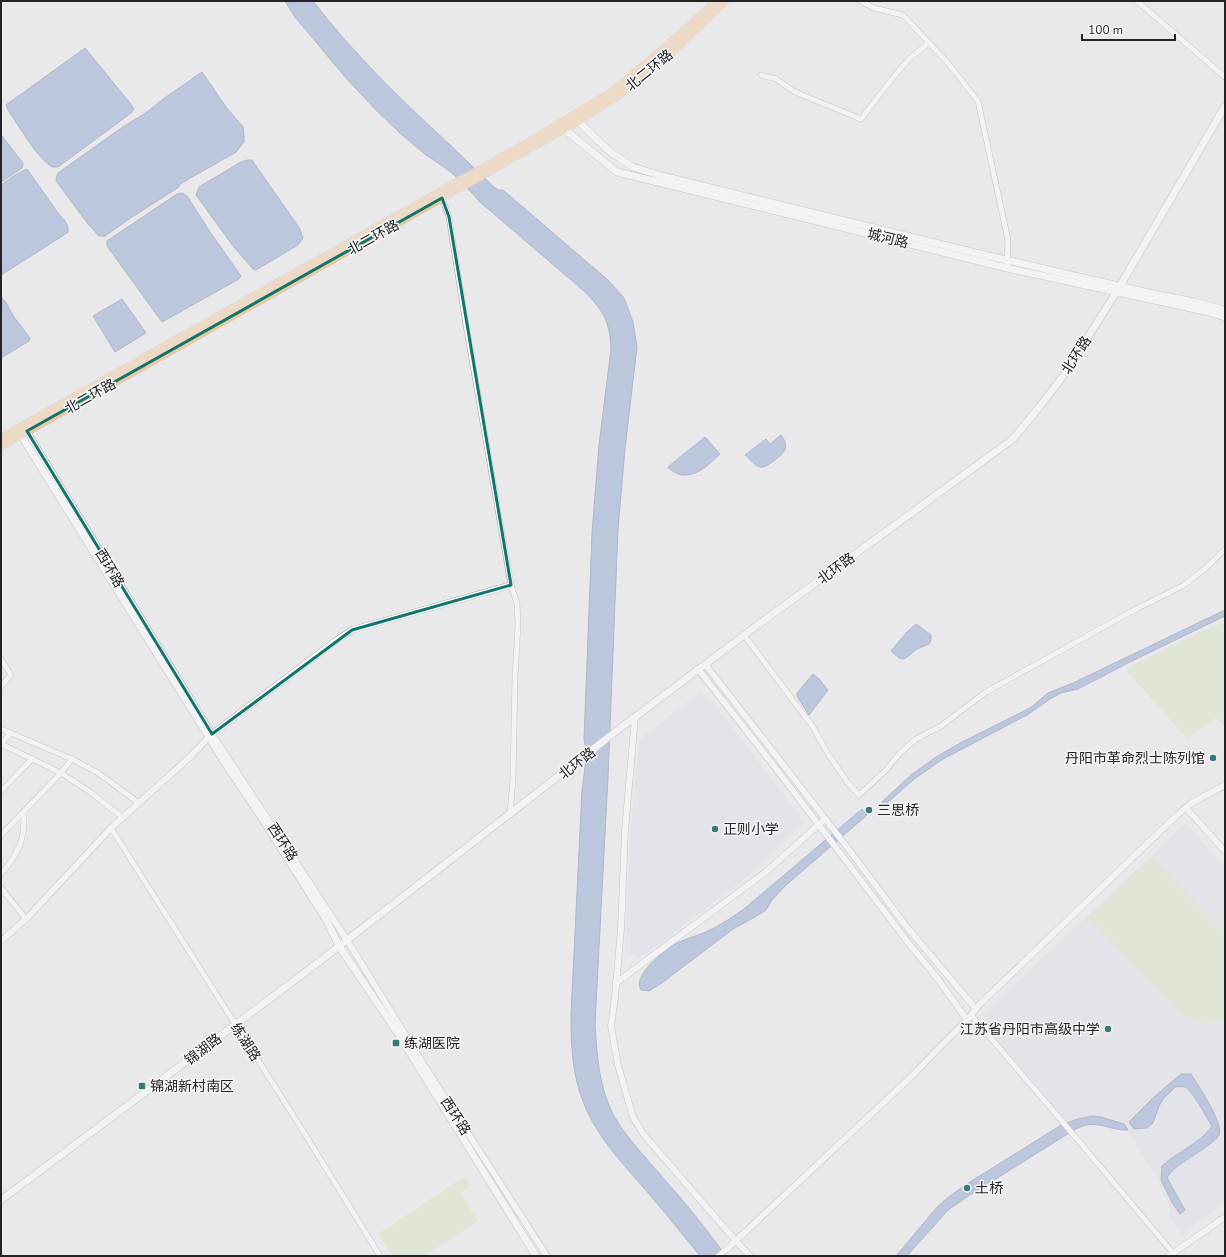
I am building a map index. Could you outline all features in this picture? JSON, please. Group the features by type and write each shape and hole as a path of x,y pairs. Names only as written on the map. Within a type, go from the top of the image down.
{"main road":[{"name":"北二环路","path":"1,446 22,430 450,190 612,92 667,46 717,1"},
{"name":"北二环路","path":"486,169 564,129 616,97 673,51 725,1"},
{"name":"北环路","path":"347,940 698,669 1012,439 1041,406 1066,372 1118,289 1225,106"},
{"name":"城河路","path":"578,121 610,152 633,167 662,176 1007,260 1225,317"},
{"name":"城河路","path":"564,129 617,172 1007,268 1195,302 1225,310"},
{"name":"北二环路","path":"1,438 22,430 442,198 450,190"},
{"name":"西环路","path":"22,430 210,735 323,914 339,946 396,1032 536,1256"},
{"name":"锦湖路","path":"1,1200 347,940"}],"street":[{"path":"861,1 874,8 903,15 947,62 978,102 1008,240 1007,268"},
{"path":"1137,1 1225,77"},
{"path":"761,75 776,79 795,92 861,119 910,58 930,43"},
{"path":"442,198 449,218 511,585 517,603 518,624 515,678 513,778 510,815"},
{"path":"744,635 813,726 828,754 848,783 859,795 886,770 900,753 916,739 941,726 986,692 1129,613 1184,585 1207,567 1225,549"},
{"path":"1,941 26,919 112,828 191,756 210,735 334,642 352,630 511,585"},
{"path":"1,658 11,675 1,686"},
{"path":"705,664 826,819 906,926 976,1009"},
{"path":"698,669 910,945 969,1017 1061,1120 1173,1253 1183,1256"},
{"path":"635,717 625,831 621,929 612,1026 612,1034 618,1065 633,1117 644,1135 750,1256"},
{"path":"1,729 72,759 98,773 139,803"},
{"path":"11,733 1,744 61,773 90,792 123,818"},
{"name":"西环路","path":"210,735 347,940 424,1065 547,1256"},
{"path":"1,791 32,759"},
{"path":"1,835 61,773 72,759"},
{"path":"718,1256 914,1075 976,1009 1190,804 1225,785"},
{"path":"1186,808 1225,851"},
{"path":"1,874 14,858 21,844 24,811"},
{"path":"616,983 767,871 826,819"},
{"name":"练湖路","path":"112,828 380,1256"},
{"path":"1,888 26,919"},
{"path":"1173,1253 1225,1217"}],"highlighted area":[{"path":"442,198 449,217 511,585 352,630 212,734 27,431"}],"shaded area":[{"name":"正则小学","path":"700,692 710,698 805,822 760,867 648,953 638,957 625,951 630,835 639,740"},
{"name":"江苏省丹阳市高级中学","path":"1186,823 1225,868 1225,1202 1182,1235 1168,1215 1171,1211 1154,1173 1128,1130 1078,1119 1068,1123 995,1038 983,1014"}],"green space":[{"path":"1225,622 1225,727 1216,718 1187,739 1125,669 1197,633"},
{"path":"1152,857 1225,933 1225,1018 1221,1020 1206,1023 1191,1020 1176,1010 1088,917"},
{"path":"465,1176 470,1187 461,1193 478,1221 425,1256 392,1256 378,1234"}],"water":[{"path":"285,1 313,1 360,57 411,109 495,188 503,190 609,281 624,298 633,322 637,347 625,448 618,529 608,777 595,1024 597,1048 605,1094 620,1126 686,1204 726,1256 700,1256 613,1152 597,1129 584,1104 577,1082 573,1060 571,1014 582,790 586,757 584,739 592,533 599,445 611,349 607,323 601,310 584,291 480,202 451,172 426,155 376,110 346,78 295,17"},
{"path":"85,48 134,109 131,113 58,167 52,167 40,157 34,149 6,105"},
{"path":"202,72 226,107 243,127 244,142 236,152 180,184 179,187 105,236 99,236 88,224 57,182 56,179 58,173"},
{"path":"1,135 23,165 22,168 1,182"},
{"path":"252,160 300,229 303,238 298,245 256,270 253,269 233,246 196,195 199,187 239,163"},
{"path":"27,169 65,221 68,227 68,232 1,275 1,185 13,176"},
{"path":"182,193 187,196 241,276 239,279 162,322 107,246 107,241 177,194"},
{"path":"1,297 30,338 29,341 1,358"},
{"path":"122,299 146,333 115,352 93,316"},
{"path":"781,435 786,448 781,455 770,464 760,467 754,464 745,455 766,439 770,444"},
{"path":"705,437 720,454 707,466 698,472 688,475 680,475 668,468 669,466"},
{"path":"1225,610 1225,616 1078,689 1061,693 1050,699 1027,715 943,759 913,780 885,805 882,802 911,775 936,757 962,742 1030,708 1048,693 1073,683"},
{"path":"916,624 931,635 929,644 917,649 903,659 899,658 891,651"},
{"path":"813,674 828,690 809,715 797,696 797,693"},
{"path":"862,809 867,815 784,887 772,900 766,910 733,929 649,991 641,990 639,984 641,977 650,964 664,952 675,944 716,927 744,909"},
{"path":"1181,1074 1191,1074 1210,1104 1220,1130 1217,1138 1204,1149 1177,1166 1167,1178 1185,1210 1180,1214 1173,1204 1161,1180 1162,1166 1202,1137 1212,1126 1191,1093 1185,1087 1175,1087 1164,1098 1159,1106 1153,1123 1147,1128 1134,1129 1129,1122 1154,1097"},
{"path":"1092,1116 1101,1117 1124,1124 1128,1130 1091,1124 1084,1125 1074,1130 948,1210 907,1256 896,1256 938,1206 965,1185 1063,1124"}],"place":[{"name":"丹阳市革命烈士陈列馆","path":"1213,758"},
{"name":"三思桥","path":"869,810"},
{"name":"正则小学","path":"715,829"},
{"name":"江苏省丹阳市高级中学","path":"1108,1029"},
{"name":"练湖医院","path":"396,1043"},
{"name":"锦湖新村南区","path":"142,1086"},
{"name":"土桥","path":"967,1188"}]}
